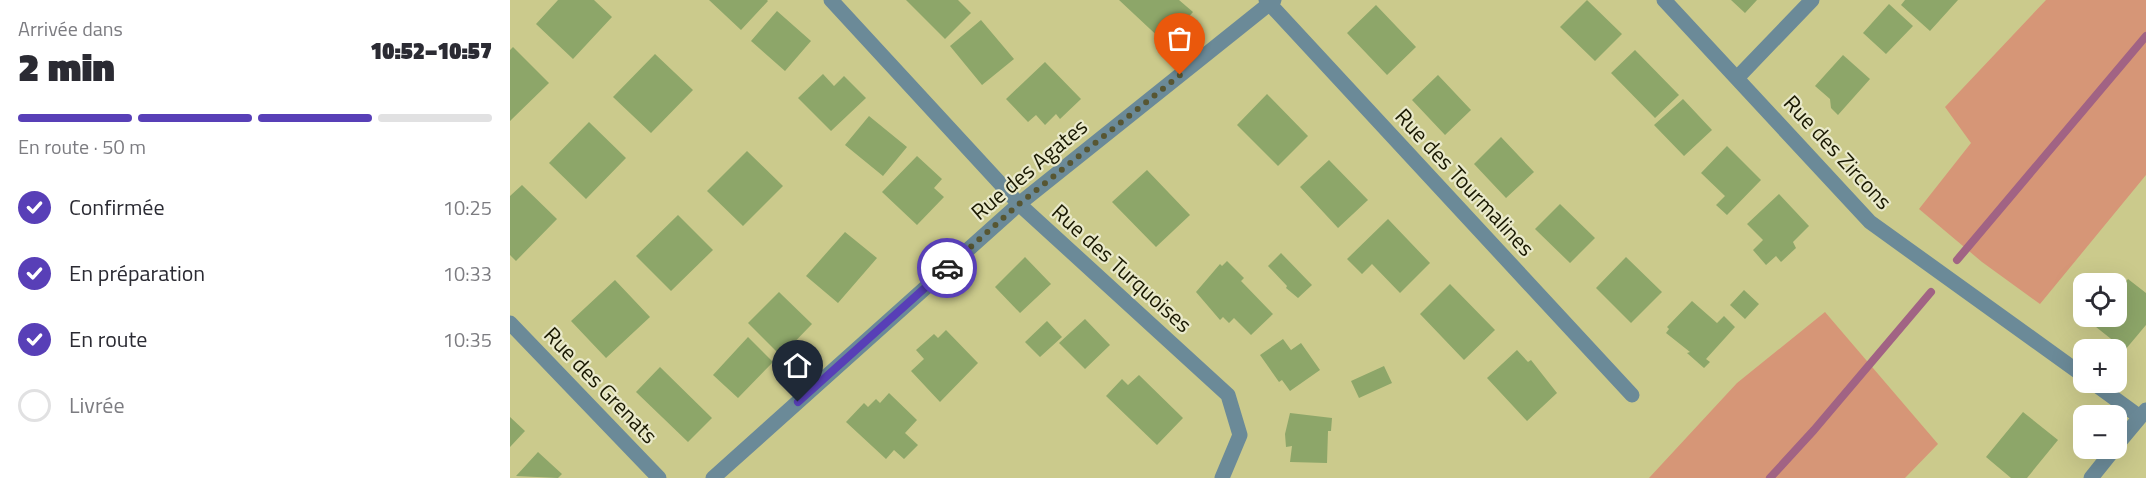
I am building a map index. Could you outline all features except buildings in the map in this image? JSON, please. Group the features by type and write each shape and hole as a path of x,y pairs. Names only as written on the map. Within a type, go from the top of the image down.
{"street":[{"name":"Rue des Turquoises","path":"831,0 1019,204 1228,395 1240,435 1222,478"},
{"name":"Rue des Zircons","path":"1665,0 1869,222 2073,368"},
{"path":"1738,77 1812,0"},
{"name":"Rue des Agates","path":"713,478 1019,204 1270,1"},
{"name":"Rue des Tourmalines","path":"1270,1 1632,395"},
{"name":"Rue des Grenats","path":"510,323 658,478"},
{"path":"2110,393 2143,413 2127,433"},
{"path":"2091,478 2106,459"}],"shaded area":[{"path":"2046,0 2146,0 2146,175 2040,304 1982,262 1919,209 1971,143 1945,107"},
{"path":"1825,312 1938,444 1905,478 1649,478 1737,383"}],"waterway":[{"path":"1957,260 2146,36"},
{"path":"1770,478 1814,430 1931,292"}],"way so far":[{"path":"947,268 1019,204 1180,75"}],"route":[{"path":"798,402 947,268"}]}
